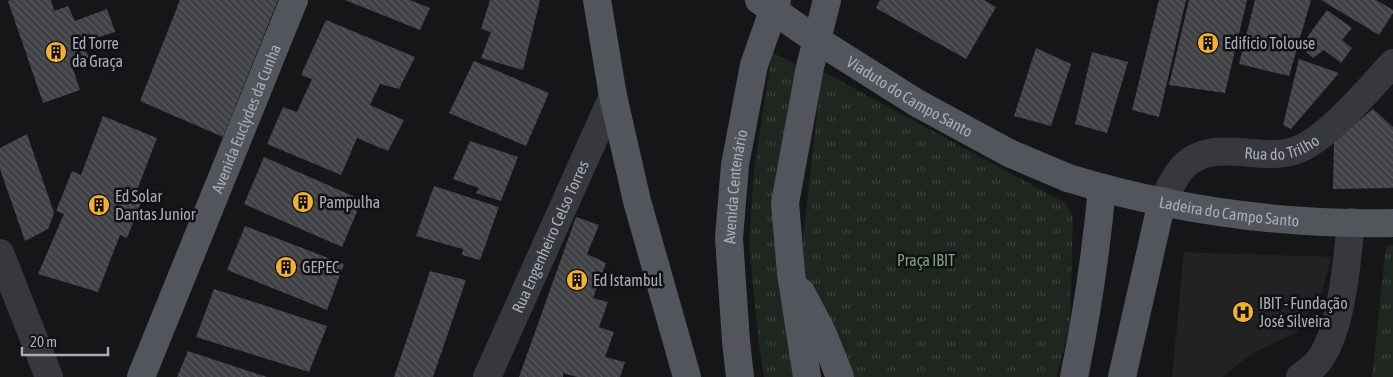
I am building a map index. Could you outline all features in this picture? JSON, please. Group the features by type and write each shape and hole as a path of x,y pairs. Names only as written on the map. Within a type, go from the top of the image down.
{"main road":[{"name":"Avenida Euclydes da Cunha","path":"141,377 294,0"},
{"path":"597,0 613,96 637,201 687,377"},
{"path":"807,377 791,273 785,203 810,67 827,0"},
{"name":"Viaduto do Campo Santo","path":"769,6 806,33 918,103 1009,153 1068,178"},
{"name":"Avenida Centenário","path":"740,377 729,238 735,165 754,65 769,6"},
{"name":"Ladeira do Campo Santo","path":"1068,178 1162,202 1221,212 1280,219 1393,223"},
{"path":"1074,377 1090,294 1102,188"},
{"path":"1122,377 1162,202"},
{"path":"791,273 822,332 840,377"}],"street":[{"name":"Rua do Trilho","path":"1162,202 1183,167 1198,155 1214,151 1270,154 1295,151 1312,142 1344,116 1393,63"},
{"name":"Rua Engenheiro Celso Torres","path":"488,377 613,96"},
{"path":"1300,377 1316,364 1329,343 1337,317 1351,222"},
{"path":"0,253 49,377"}],"shaded area":[{"name":"IBIT - Fundação José Silveira","path":"1184,252 1331,257 1322,292 1296,333 1251,354 1223,377 1172,377"}],"green space":[{"path":"772,52 796,65 775,209 797,377 764,377 758,337 749,243 754,172"},
{"name":"Praça IBIT","path":"822,71 1065,203 1073,217 1070,322 1057,377 846,377 798,281"},
{"path":"1393,245 1393,377 1372,377 1386,246"}],"building":[{"name":"Ed Torre da Graça","path":"51,0 54,11 68,6 75,21 107,9 115,32 83,42 90,61 72,66 80,90 43,103 8,1"},
{"path":"180,0 278,0 223,137 140,101"},
{"path":"345,0 410,0 430,8 420,30"},
{"path":"490,0 540,0 523,70 481,58 491,32 481,29"},
{"path":"880,0 984,0 996,7 966,59 876,8"},
{"path":"1159,0 1186,0 1159,117 1132,110"},
{"name":"Edifício Tolouse","path":"1189,0 1247,0 1225,93 1169,85"},
{"path":"1255,0 1311,0 1289,76 1239,64"},
{"path":"1321,0 1376,0 1393,10 1393,13 1379,35"},
{"path":"1327,10 1352,28 1342,40 1352,48 1341,63 1324,50 1313,58 1300,47"},
{"path":"326,20 415,57 399,89 380,84 370,105 404,120 388,151 357,138 341,175 267,144 283,107 297,112 312,79 301,75"},
{"path":"1036,48 1071,64 1051,126 1014,116"},
{"path":"1092,52 1128,62 1107,133 1075,124"},
{"path":"1299,59 1339,73 1291,129 1283,125"},
{"path":"474,61 549,93 526,146 449,113"},
{"path":"1373,109 1393,127 1393,188 1333,189 1334,141"},
{"name":"Ed Solar Dantas Junior","path":"103,116 157,138 134,198 142,200 127,238 120,235 98,292 38,274 64,214 56,211 72,171 81,175"},
{"path":"27,134 54,213 48,229 25,241 0,169 0,148"},
{"path":"470,141 518,157 501,201 476,193 479,188 453,179"},
{"name":"Pampulha","path":"264,157 362,200 342,247 244,204"},
{"path":"434,186 499,207 480,260 462,255 463,249 416,236"},
{"name":"Ed Istambul","path":"576,217 599,225 587,254 606,263 593,298 608,302 599,327 614,332 605,357 625,362 620,377 577,377 563,373 563,377 519,377"},
{"name":"GEPEC","path":"245,226 344,264 327,310 227,270"},
{"path":"430,271 466,280 433,377 394,377"},
{"path":"214,289 327,326 309,372 196,337"},
{"path":"188,351 267,377 177,377"}],"place":[{"name":"Edifício Tolouse","path":"1208,43"},
{"name":"Ed Torre da Graça","path":"56,52"},
{"name":"Pampulha","path":"303,202"},
{"name":"Ed Solar Dantas Junior","path":"99,205"},
{"name":"GEPEC","path":"286,267"},
{"name":"Ed Istambul","path":"577,280"},
{"name":"IBIT - Fundação José Silveira","path":"1243,312"}]}
